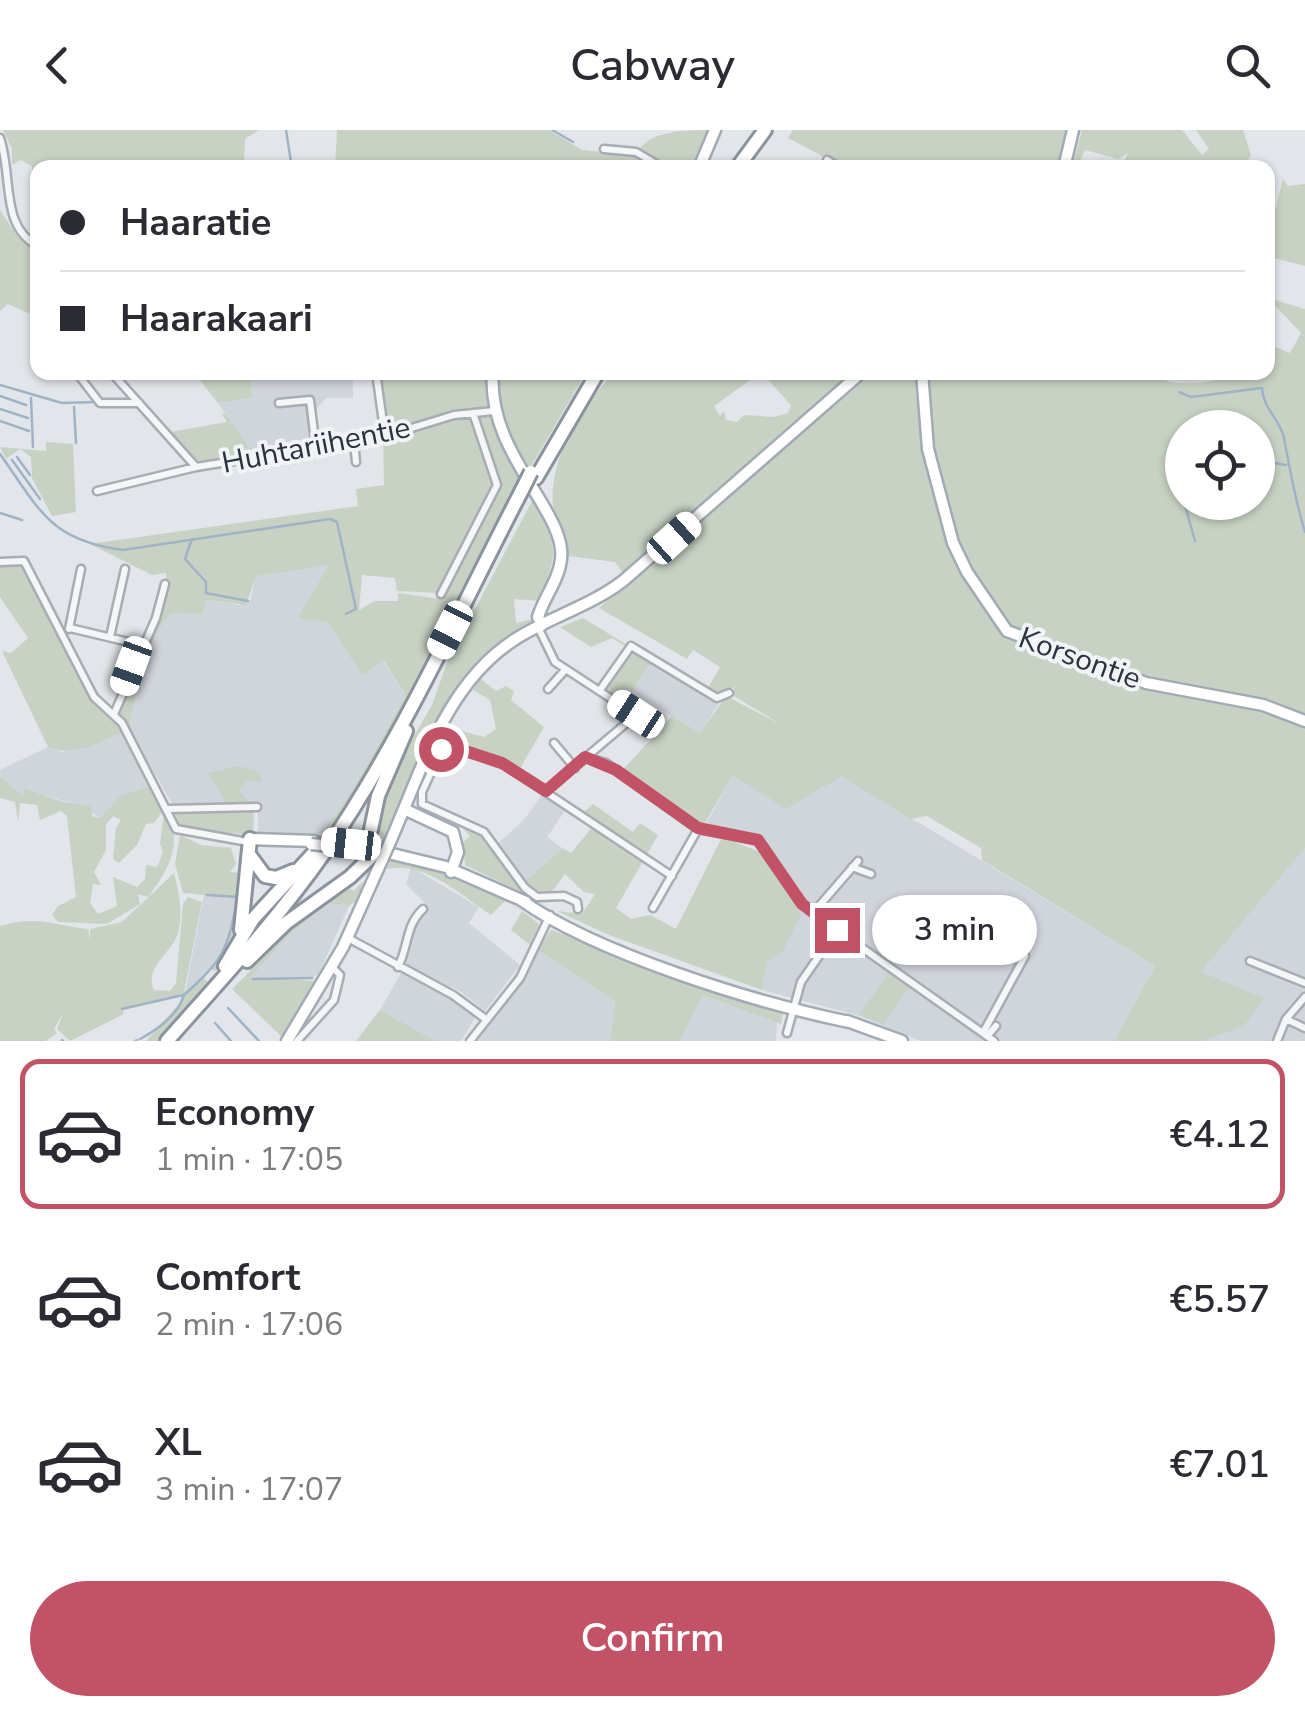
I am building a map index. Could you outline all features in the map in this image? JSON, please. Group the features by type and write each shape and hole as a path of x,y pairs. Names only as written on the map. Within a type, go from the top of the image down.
{"highway":[{"path":"743,160 765,130"},
{"path":"751,160 774,130"},
{"path":"166,1041 278,914 373,775 586,380"},
{"path":"534,475 593,380"},
{"path":"238,970 286,923 372,854 378,796 409,724 525,492"},
{"path":"175,1041 330,855 409,724"},
{"path":"196,1008 260,910 307,860 373,775"},
{"path":"250,841 253,865 265,876 283,876 307,860"},
{"path":"235,949 246,904 250,841"}],"main road":[{"path":"702,160 715,130"},
{"path":"1066,160 1073,130"},
{"path":"493,380 494,412 505,444 560,542 559,570 541,607 540,626"},
{"path":"296,1040 348,938 372,854 390,842 476,672 512,641 584,607 623,581 853,380"},
{"name":"Korsontie","path":"923,380 928,449 954,545 1007,632 1146,683 1263,706 1305,721"},
{"path":"404,809 450,830 458,852 452,870"},
{"path":"250,841 350,846 452,870 494,886 598,939 737,990 902,1041"}],"street":[{"path":"0,138 7,217 19,236 30,242"},
{"path":"604,150 634,152 648,160"},
{"path":"82,380 100,403 140,403"},
{"path":"118,380 196,467"},
{"path":"377,380 385,437"},
{"path":"279,403 310,400 316,448"},
{"name":"Huhtariihentie","path":"98,491 196,467 385,437 472,413 494,412"},
{"path":"441,594 497,485 472,413"},
{"path":"354,442 356,462"},
{"path":"0,562 20,560 94,697 114,714 178,830 250,841"},
{"path":"65,639 81,569"},
{"path":"110,637 125,570"},
{"path":"114,714 156,618 165,584"},
{"path":"540,626 552,658 565,670 636,714 546,791"},
{"path":"70,628 141,645"},
{"path":"600,690 631,646 717,698 730,693"},
{"path":"548,689 565,670"},
{"path":"578,909 577,902 566,896 542,898 529,892 484,832 422,804 422,792 439,742 502,763 672,876"},
{"path":"554,743 575,768"},
{"path":"585,757 616,770 698,828 758,840 813,913 988,1037"},
{"path":"167,809 256,807"},
{"path":"653,908 698,828"},
{"path":"813,913 855,864 870,874"},
{"path":"398,967 408,945 409,925 422,909"},
{"path":"470,1041 520,978 550,917"},
{"path":"786,1037 798,991 837,930"},
{"path":"348,938 456,996 487,1020"},
{"path":"988,1037 1012,971 1025,956"},
{"path":"1250,961 1305,983"},
{"path":"296,1040 338,994 340,975 332,968"},
{"path":"1276,1041 1286,1019 1305,998"},
{"path":"1286,1019 1305,1028"},
{"path":"988,1037 996,1026"}],"shaded area":[{"path":"250,380 353,380 353,398 326,398 314,412 318,451 260,461 218,403 253,398"},
{"path":"330,564 297,618 328,623 362,674 383,661 406,695 355,786 319,837 258,835 258,805 172,803 129,730 141,664 157,630 171,613 203,615 206,600 239,605 251,600 255,576"},
{"path":"652,660 709,687 706,693 720,701 700,734 632,691"},
{"path":"123,732 150,786 121,795 100,818 83,807 25,789 25,798 0,776 0,770 48,747 62,752 82,749"},
{"path":"733,775 842,776 1155,966 1114,1041 921,1041 857,1015 762,990 767,960 801,914 765,854 739,837 705,826"},
{"path":"544,792 567,808 547,837 562,848 524,882 496,845 523,821"},
{"path":"1305,848 1305,1041 1201,1041 1201,972"},
{"path":"411,867 479,907 469,923 520,965 485,1011 460,991 402,964 411,945 411,926 429,907 406,884"},
{"path":"204,895 237,897 227,942 211,970 185,993"},
{"path":"328,903 349,906 319,973 312,978 250,978 286,938"},
{"path":"538,950 615,1001 610,1041 476,1041 526,976"},
{"path":"401,973 454,999 476,1016 461,1041 436,1041 380,1010"},
{"path":"703,995 777,1020 776,1041 680,1041"}],"green space":[{"path":"3,130 259,130 245,139 244,160 30,160 30,165 21,160 12,165 12,149"},
{"path":"337,130 549,130 582,150 636,155 658,136 711,130 698,160 335,160"},
{"path":"793,130 1068,130 1060,160 830,160 788,138"},
{"path":"1082,130 1182,130 1202,155 1209,149 1196,130 1243,130 1251,155 1248,160 1125,160 1128,153 1118,159 1085,150 1080,160 1074,160"},
{"path":"1283,179 1288,186 1305,184 1305,266 1275,258 1276,207"},
{"path":"0,210 18,237 30,244 30,314 8,304 0,311"},
{"path":"1275,300 1305,309 1305,719 1264,704 1146,681 1010,632 960,556 938,493 959,563 1011,637 1151,687 1253,706 1305,723 1305,848 1201,972 1264,998 1244,1026 1201,1041 1114,1041 1155,966 982,860 981,848 927,816 910,819 842,776 786,809 733,775 702,828 620,773 672,716 700,733 726,696 780,724 734,696 734,687 722,696 707,690 720,667 693,650 687,659 599,608 865,380 1275,380 1275,347 1290,353 1301,333 1275,305"},
{"path":"200,380 250,380 253,398 218,403"},
{"path":"380,380 488,380 488,408 388,435 383,429"},
{"path":"498,380 582,380 527,473 509,437"},
{"path":"608,380 750,380 714,406 720,416 724,411 726,420 737,422 744,415 774,417 788,413 791,405 768,380 848,380 624,574 615,562 568,556 555,520 554,480 559,460 576,422"},
{"path":"222,414 260,461 205,469 170,432 227,422"},
{"path":"492,415 502,446 523,480 389,740 325,837 319,837 355,786 406,695 384,661 362,675 328,623 297,618 329,565 256,576 246,605 206,600 203,615 171,613 147,654 129,730 117,710 167,586 166,573 152,575 90,544 358,506 356,489 384,485 383,439 447,419","holes":["476,425 499,476 497,488 441,599 398,593 398,601 375,601 359,610 362,575 395,578 397,591 440,593 497,484"]},
{"path":"46,442 73,444 76,512 52,516 32,478 31,457 20,449 6,459 0,447 46,451"},
{"path":"532,501 552,540 552,560 541,601 514,599 516,623 536,618 508,638 464,690 384,842 378,828 392,774 432,705 448,660"},
{"path":"19,564 92,699 116,719 123,732 77,750 48,747 2,651 11,653 28,638 0,597 0,567"},
{"path":"583,618 652,660 622,707 599,691 628,648 612,638 591,647 560,627"},
{"path":"481,679 496,691 506,686 514,691 511,700 544,727 518,772 445,742 451,728 484,737 496,729 490,700 473,690"},
{"path":"239,766 260,772 262,783 248,780 239,791 250,803 227,805 208,773"},
{"path":"0,776 24,797 24,788 63,802 91,806 92,816 100,818 121,795 150,786 163,811 154,823 146,824 137,845 119,863 113,859 116,828 121,820 113,816 106,824 106,850 94,872 101,885 93,884 90,903 98,914 117,906 113,877 137,887 145,879 146,865 157,867 163,853 160,844 164,812 174,845 162,877 148,897 138,894 140,904 107,924 58,922 52,915 58,906 76,897 67,816 61,811 40,820 37,805 20,803 18,822 15,802 0,798"},
{"path":"593,804 633,832 640,823 658,835 616,908 631,919 650,915 676,929 722,837 765,854 801,914 783,951 767,961 762,990 609,935 557,911 582,914 595,894 584,892 565,874 544,903 465,865 463,842 470,836 464,830 478,829 524,882 562,848 571,853 594,825 581,815"},
{"path":"254,809 253,835 182,829 175,814"},
{"path":"180,835 201,845 231,848 236,864 230,872 238,873 237,924 216,971 211,970 227,942 237,898 183,893 175,864"},
{"path":"390,860 447,872 505,901 491,915 428,875 415,870 387,869"},
{"path":"174,873 180,904 179,928 152,975 154,990 170,991 176,983 183,904 188,897 202,902 184,992 204,978 208,982 158,1041 146,1041 179,1004 182,995 123,1008 124,1014 70,1041 57,1029 63,1013 54,1029 57,1033 46,1041 0,1041 0,926 44,922 88,929 90,940 90,929 122,922"},
{"path":"363,881 359,899 349,906 328,903 286,938 251,977 318,981 283,1038 232,989 310,912 347,887 354,891"},
{"path":"522,911 539,924 530,945 511,930"},
{"path":"551,930 773,1006 783,1013 781,1024 703,995 680,1041 610,1041 615,1001 538,950"},
{"path":"889,972 910,987 883,1024 859,1015"},
{"path":"380,1010 436,1041 356,1041"}],"waterway":[{"path":"286,130 291,160"},
{"path":"552,130 573,142"},
{"path":"0,385 62,403 96,402"},
{"path":"1179,392 1191,397 1262,388 1284,438 1305,532"},
{"path":"0,396 26,405"},
{"path":"31,398 33,447"},
{"path":"74,407 76,443"},
{"path":"0,409 28,418"},
{"path":"0,421 29,431"},
{"path":"0,454 49,519 78,539 98,545 123,550 330,519 337,522 356,609 346,614"},
{"path":"17,457 30,475"},
{"path":"12,460 40,499"},
{"path":"1275,463 1286,465"},
{"path":"0,513 22,520"},
{"path":"1189,520 1195,541"},
{"path":"192,539 185,559 206,582 206,593 248,601"},
{"path":"140,1039 172,1015 184,995 222,953 238,897 207,895"},
{"path":"253,979 312,978"},
{"path":"122,1009 183,995"},
{"path":"228,1008 259,1041"},
{"path":"215,1023 231,1041"}],"route":[{"path":"441,749 444,744 502,763 546,791 585,757 606,764 696,827 732,838 758,840 802,904 837,930"}]}
